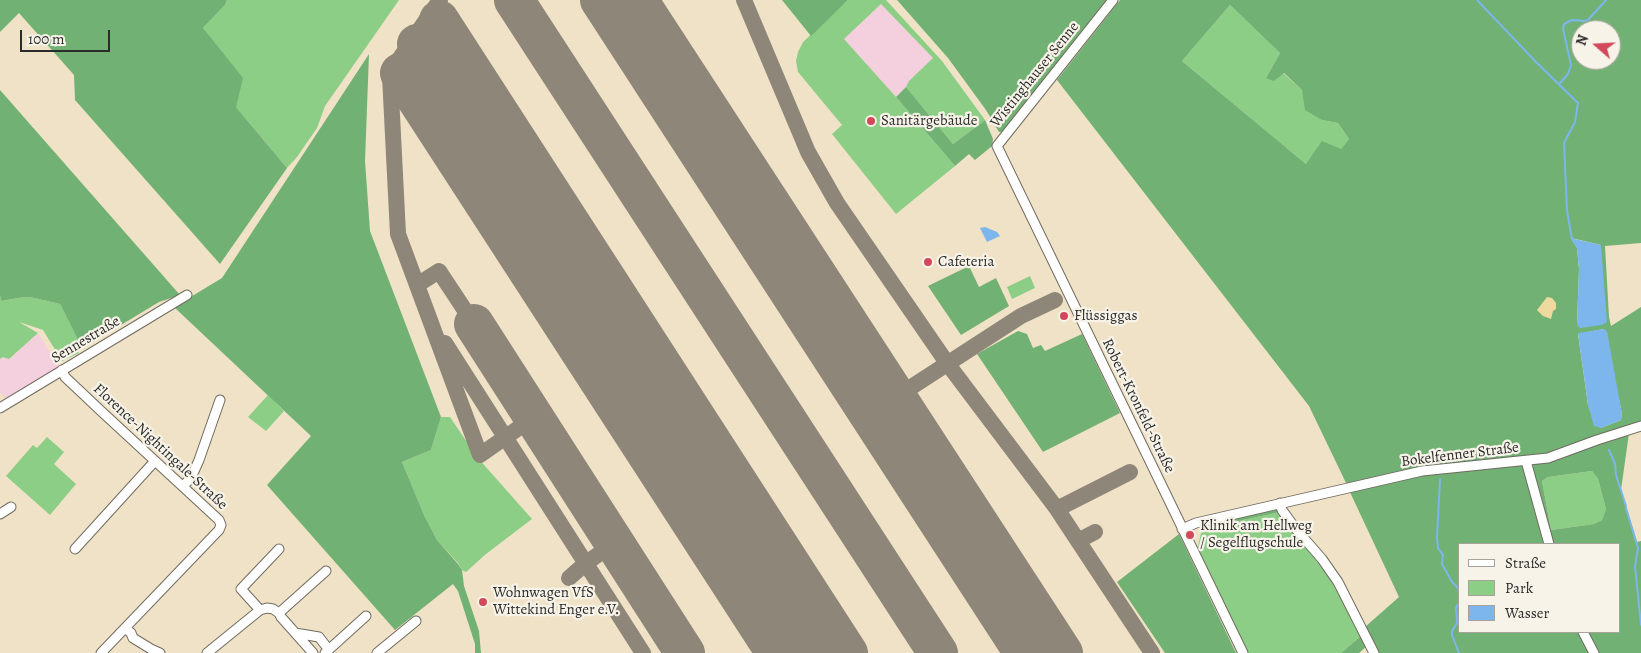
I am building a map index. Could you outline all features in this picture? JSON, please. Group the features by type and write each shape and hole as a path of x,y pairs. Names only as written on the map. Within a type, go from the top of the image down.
{"street":[{"name":"Wistinghauser Senne","path":"998,143 1113,0"},
{"name":"Robert-Kronfeld-Straße","path":"998,143 997,147 1243,653"},
{"name":"Sennestraße","path":"0,408 187,295"},
{"name":"Florence-Nightingale-Straße","path":"62,370 65,377 219,520 221,525 219,530 101,653"},
{"path":"183,486 191,478 199,460 220,400"},
{"name":"Bokelfenner Straße","path":"1182,529 1196,523 1422,471 1548,458 1641,426"},
{"path":"75,550 155,461"},
{"path":"1526,461 1550,543"},
{"path":"1280,504 1295,528 1322,559 1338,582 1374,653"},
{"path":"0,514 11,507"},
{"path":"260,610 241,589 279,549"},
{"path":"279,613 326,571"},
{"path":"207,653 260,610 266,608 273,609 279,613 313,653"},
{"path":"296,633 319,637 327,651 366,616"},
{"path":"377,653 416,621"},
{"path":"125,628 131,633 133,638 160,653"},
{"path":"1584,633 1594,653"}],"shaded area":[{"path":"881,4 933,58 896,97 844,39"},
{"path":"38,333 59,366 6,399 0,392 0,360 3,357 10,359"}],"green space":[{"path":"0,0 227,0 225,5 203,28 243,78 236,107 287,168 220,264 75,100 74,75 19,13 0,32"},
{"path":"227,0 399,0 325,106 317,128 287,168 236,107 203,28 225,5"},
{"path":"782,0 848,0 811,36"},
{"path":"848,0 886,0 942,61 985,120 953,144 906,87 909,81 933,58 881,4 844,39 955,166 896,214 832,134 842,125 798,72 796,61 803,42"},
{"path":"897,0 1108,0 1003,132 999,132 986,110 948,58"},
{"path":"1120,0 1641,0 1641,243 1605,246 1611,326 1641,307 1641,422 1547,455 1347,485 1309,406 1057,80","holes":["1230,5 1280,53 1266,78 1274,81 1284,73 1302,90 1305,110 1322,120 1338,123 1349,139 1341,149 1322,141 1306,164 1182,61","1571,238 1601,245 1577,325 1579,269 1577,248","1604,329 1622,414 1621,420 1601,428 1588,405 1578,334"]},
{"path":"1230,5 1280,53 1266,78 1283,73 1302,90 1322,120 1338,123 1349,139 1341,149 1306,164 1182,61"},
{"path":"369,54 365,161 370,231 441,417 431,450 402,462 425,517 437,540 462,570 464,586 479,631 481,653 475,653 475,644 458,591 453,584 395,630 267,485 311,436 174,307 222,278"},
{"path":"906,87 953,144 985,120 993,139 992,146 975,160 969,154 955,166 896,97"},
{"path":"0,90 180,295 159,302 78,351 72,345 78,340 60,304 30,297 2,301 0,295"},
{"path":"969,266 979,287 996,278 1009,306 961,335 928,286"},
{"path":"1030,276 1035,288 1012,299 1007,287"},
{"path":"0,295 3,301 30,297 60,304 78,340 72,345 79,353 62,361 43,330 19,322 38,333 9,359 3,357 0,359"},
{"path":"1018,331 1027,334 1033,348 1041,345 1045,351 1082,334 1120,413 1043,452 977,354"},
{"path":"268,395 284,411 266,431 248,417"},
{"path":"441,417 450,417 477,457 532,519 486,554 466,572 462,570 437,540 425,517 402,462 431,450"},
{"path":"1629,433 1621,490 1637,542 1641,541 1641,653 1379,653 1365,627 1399,597 1349,490 1420,474 1524,463","holes":["1592,471 1598,479 1606,509 1602,520 1594,524 1551,530 1542,481 1548,477"]},
{"path":"47,437 64,452 54,464 76,484 50,515 6,476 33,445 37,448"},
{"path":"1592,471 1598,479 1606,509 1602,520 1594,524 1551,530 1542,481 1548,477"},
{"path":"1277,508 1280,512 1202,529 1207,523"},
{"path":"1280,512 1330,579 1362,635 1341,653 1247,653 1198,552 1202,529"},
{"path":"1179,534 1236,653 1165,653 1117,582"},
{"path":"1362,635 1368,645 1359,653 1341,653"}],"sand":[{"path":"1547,297 1552,298 1556,303 1556,309 1553,311 1551,319 1543,316 1537,310"}],"water":[{"path":"985,227 997,232 1000,236 987,242 980,228"},
{"path":"1570,238 1601,245 1607,322 1602,325 1580,328 1577,325 1579,269 1577,248"},
{"path":"1604,329 1607,331 1622,414 1621,420 1601,428 1594,426 1588,405 1578,333"}],"waterway":[{"path":"1477,0 1578,103 1575,122 1564,143 1567,211 1572,239"},
{"path":"1560,83 1568,74 1571,65 1563,29 1564,24 1572,20 1588,20 1606,0"},
{"path":"1441,450 1443,455 1441,460"},
{"path":"1609,450 1615,464 1616,475 1626,506"},
{"path":"1440,479 1438,548 1443,555 1442,564 1452,582 1458,588"},
{"path":"1626,508 1638,548 1635,566 1641,625"},
{"path":"1458,604 1456,608 1457,623 1452,631 1452,635 1459,653"}],"taxiway":[{"path":"440,0 393,68 390,76 398,234 480,455 533,418"},
{"path":"744,0 808,152 837,203 947,363 1057,509 1152,653"},
{"path":"659,90 685,72"},
{"path":"490,212 540,176"},
{"path":"417,285 439,271 474,324"},
{"path":"896,397 1021,316 1055,300"},
{"path":"445,343 643,653"},
{"path":"1057,509 1130,472"},
{"path":"1078,541 1095,532"},
{"path":"569,578 586,563 615,543"},
{"path":"1000,616 1027,598"}],"runway":[{"path":"514,0 938,653"},
{"path":"600,0 1024,653"},
{"path":"638,0 1063,653"},
{"path":"439,20 848,653"},
{"path":"417,44 810,653"},
{"path":"400,73 776,653"},
{"path":"474,324 685,653"}],"place":[{"name":"Sanitärgebäude","path":"871,121"},
{"name":"Cafeteria","path":"928,262"},
{"name":"Flüssiggas","path":"1064,316"},
{"name":"Klinik am Hellweg / Segelflugschule","path":"1190,535"},
{"name":"Wohnwagen VfS Wittekind Enger e.V.","path":"483,602"}]}
